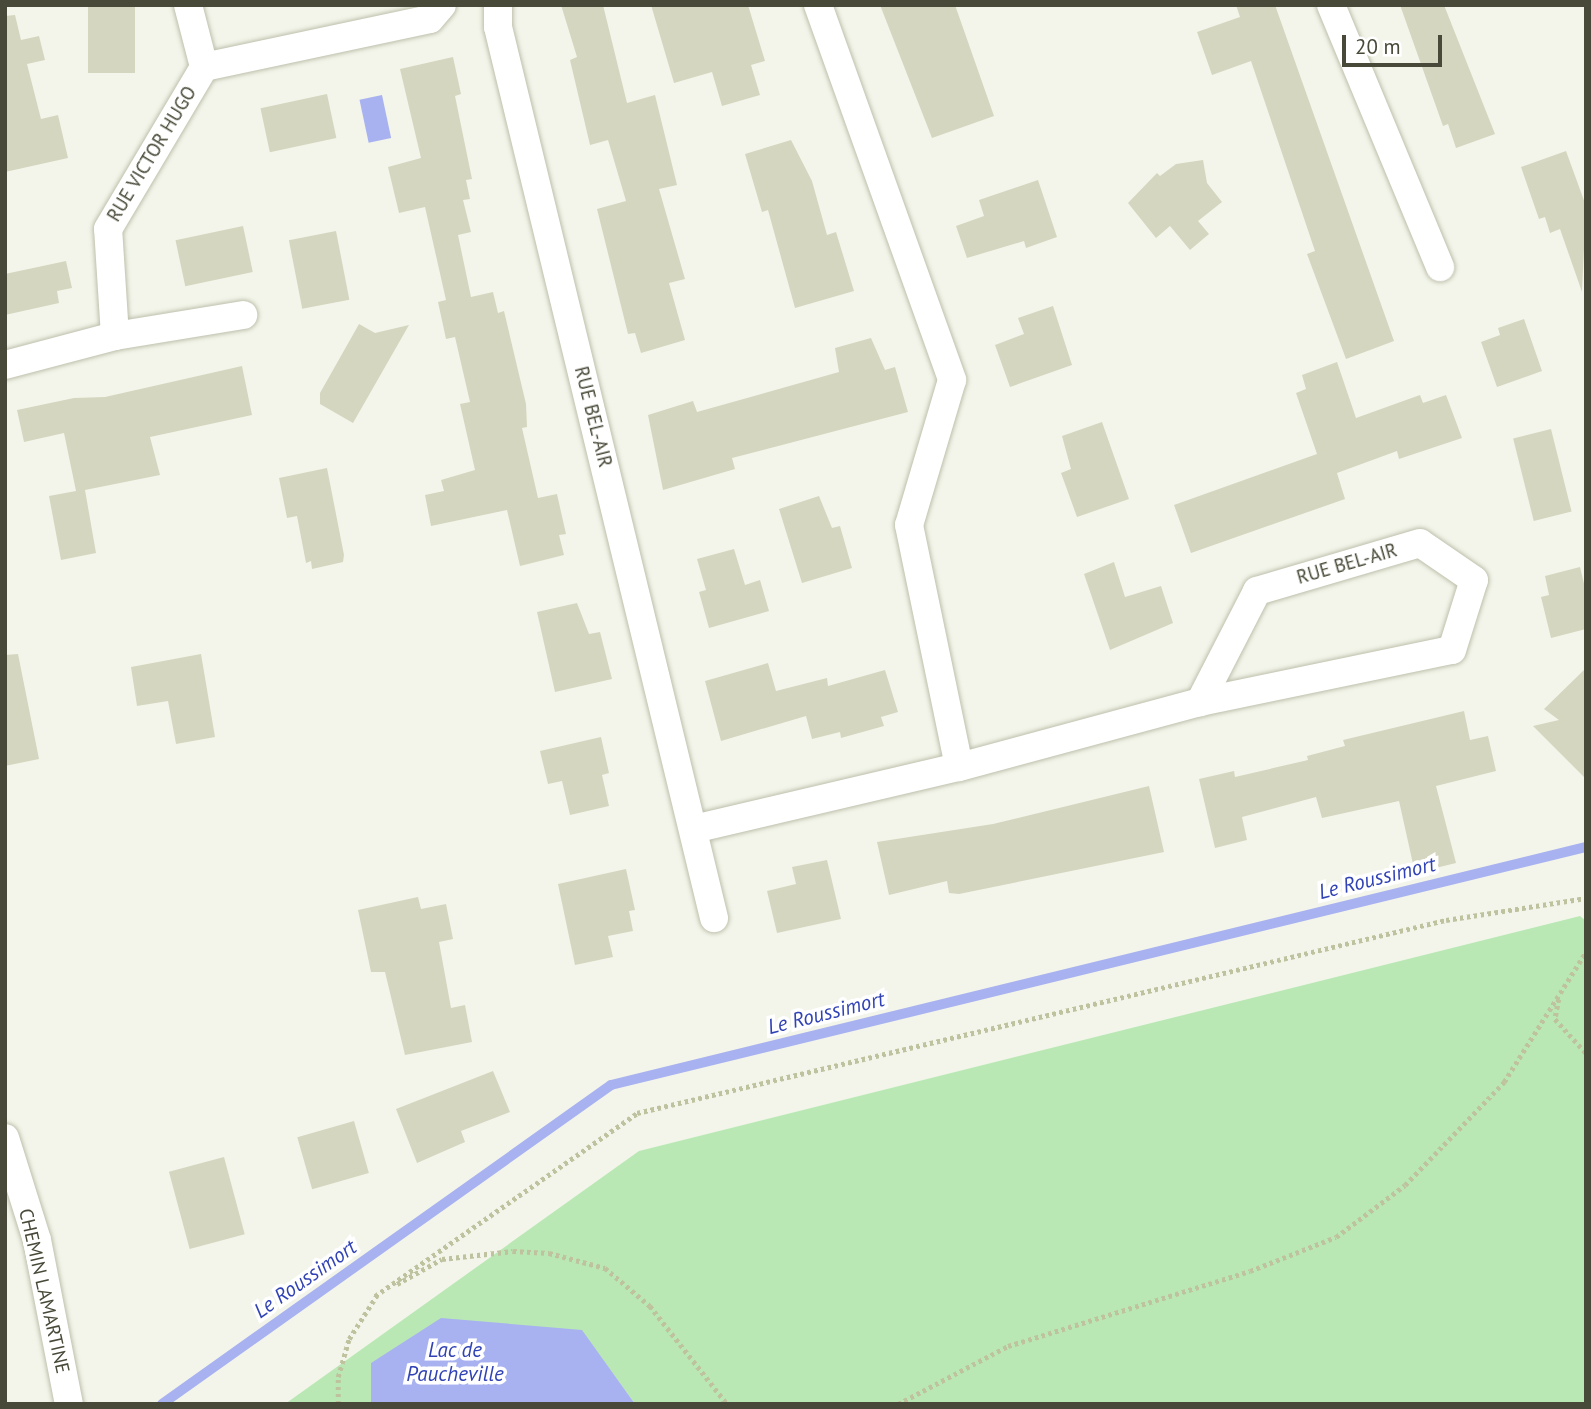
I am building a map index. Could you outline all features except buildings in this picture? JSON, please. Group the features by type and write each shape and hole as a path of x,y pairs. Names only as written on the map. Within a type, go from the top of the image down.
{"street":[{"path":"188,5 204,67"},
{"name":"RUE VICTOR HUGO","path":"116,336 108,229 204,67 430,19 442,5"},
{"name":"RUE BEL-AIR","path":"498,5 498,27 714,918"},
{"path":"818,5 952,380 909,525 959,766"},
{"path":"1331,5 1440,267"},
{"path":"5,365 116,336 243,315"},
{"name":"RUE BEL-AIR","path":"694,829 959,766 1200,702 1452,650 1474,580 1420,543 1257,591 1200,702"},
{"name":"CHEMIN LAMARTINE","path":"6,1146 37,1240 69,1404"}],"path":[{"path":"338,1404 338,1377 349,1339 375,1296 637,1112 1446,920 1586,898"},
{"path":"898,1404 1008,1346 1250,1270 1336,1237 1405,1185 1504,1082 1586,952"},
{"path":"1560,995 1555,1019 1586,1053"},
{"path":"375,1296 442,1259 513,1251 549,1253 605,1268 650,1306 727,1404"}],"green space":[{"path":"1580,916 1586,921 1586,1404 635,1404 582,1331 371,1363 371,1404 285,1404 639,1151"}],"water":[{"path":"382,95 391,138 369,143 360,100"},
{"name":"Lac de Paucheville","path":"441,1318 582,1330 635,1404 371,1404 371,1363"}],"waterway":[{"name":"Le Roussimort","path":"162,1404 611,1085 1586,847"}]}
